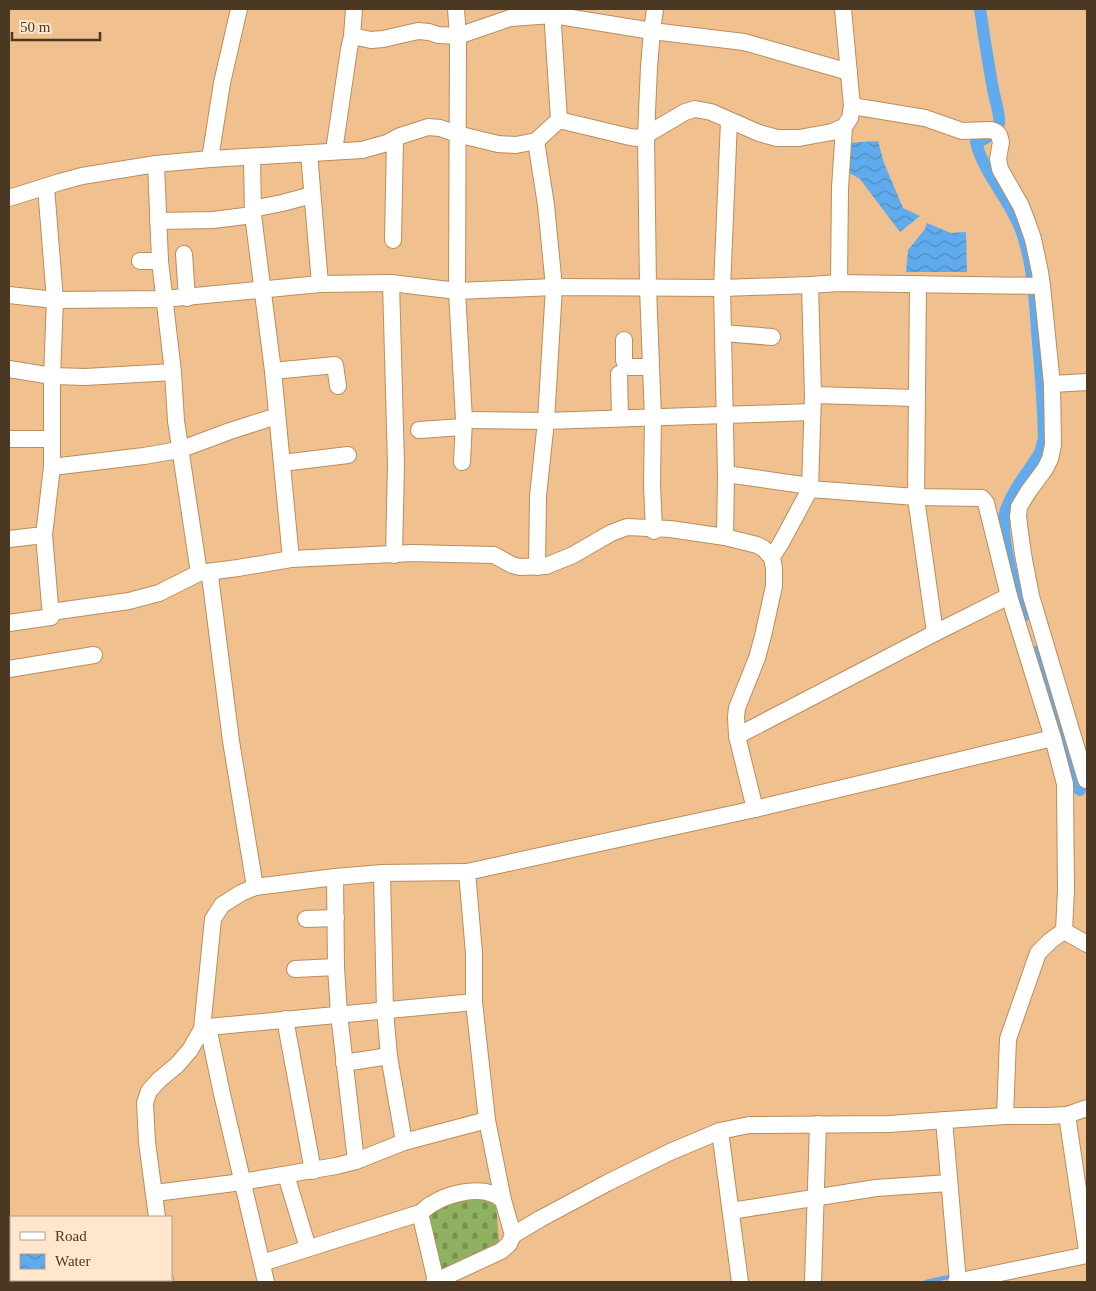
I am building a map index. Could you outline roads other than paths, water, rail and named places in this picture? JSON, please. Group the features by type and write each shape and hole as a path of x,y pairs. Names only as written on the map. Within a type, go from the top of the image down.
{"street":[{"path":"210,159 222,83 239,9"},
{"path":"334,151 348,49 352,36 354,9"},
{"path":"456,9 458,36 458,291 463,423 462,462"},
{"path":"654,530 652,484 654,418 648,288 646,135 649,67 655,9"},
{"path":"839,283 840,188 844,127 850,118 852,106 843,9"},
{"path":"352,36 382,40 418,31 458,36 510,18 552,12 652,31 744,42 849,72"},
{"path":"552,12 559,120"},
{"path":"852,106 924,118 962,131 991,130 996,132 1001,142 998,159 1000,170 1021,206 1033,239 1042,286 1052,384 1052,451 1045,469 1019,507 1018,517 1031,596 1086,780 1065,784"},
{"path":"559,120 638,138 685,112 695,109 711,112 759,133 777,138 799,138 832,132 844,127"},
{"path":"9,198 82,176 156,164 362,150 386,144 428,127 440,128 498,144 516,145 536,140 559,120"},
{"path":"725,537 726,474 722,288 729,121"},
{"path":"393,240 395,139"},
{"path":"536,140 546,205 554,287 546,421 538,496 537,567"},
{"path":"309,153 320,284"},
{"path":"252,156 253,212 273,371 291,559"},
{"path":"156,164 160,261 173,372 176,421 189,504 205,572 210,576 231,741 255,887"},
{"path":"9,623 52,617 44,535 52,467 52,376 55,300 46,186"},
{"path":"158,222 213,220 253,212 312,195"},
{"path":"184,254 188,298"},
{"path":"140,261 160,261"},
{"path":"9,295 55,300 164,299 320,284 391,283 458,291 554,287 722,288 839,283 1042,286"},
{"path":"391,283 396,464 394,554"},
{"path":"918,284 916,497 935,633"},
{"path":"772,557 810,488 813,394 810,285"},
{"path":"723,333 772,337"},
{"path":"624,340 624,360 626,365 630,367 651,367"},
{"path":"273,371 335,365 338,386"},
{"path":"9,369 52,376 85,377 173,372"},
{"path":"620,374 620,418"},
{"path":"1052,384 1087,382"},
{"path":"813,394 916,398"},
{"path":"419,430 463,423 812,412"},
{"path":"52,467 180,450 277,416"},
{"path":"9,439 52,439"},
{"path":"282,463 348,455"},
{"path":"726,474 810,488 916,497 982,498 986,502 1009,596 1053,738 1065,784 1066,890 1064,931"},
{"path":"51,612 129,601 159,593 205,572 291,559 394,554 442,554 494,556 512,566 537,567 546,566 573,555 621,528 635,527 654,530 670,528 725,537 756,545 763,548 772,557 774,586 761,643 736,717 737,736 755,809"},
{"path":"9,539 44,535"},
{"path":"737,736 1009,596"},
{"path":"9,669 94,655"},
{"path":"266,1282 205,1028 213,919 222,905 255,887 382,873 468,872 755,809 1053,738"},
{"path":"468,872 474,953 474,1002 486,1120 513,1235"},
{"path":"382,873 385,1010 389,1056 404,1142"},
{"path":"335,877 336,967 339,1014 356,1161"},
{"path":"306,919 336,918"},
{"path":"1064,931 1087,944"},
{"path":"1005,1116 1008,1039 1010,1032 1038,953 1064,931"},
{"path":"294,969 336,967"},
{"path":"158,1216 147,1142 145,1103 149,1091 177,1066 205,1028 474,1002"},
{"path":"285,1019 313,1170"},
{"path":"344,1063 389,1056"},
{"path":"420,1214 435,1282 500,1251 509,1244 513,1235 615,1179 670,1152 720,1131 749,1125 889,1124 1005,1116 1067,1115 1087,1108"},
{"path":"1067,1115 1087,1250"},
{"path":"154,1192 242,1182 336,1166 356,1161 404,1142 486,1120"},
{"path":"944,1120 957,1282 1087,1255"},
{"path":"813,1282 818,1124"},
{"path":"720,1131 740,1282"},
{"path":"286,1175 308,1248"},
{"path":"731,1211 876,1188 949,1183"},
{"path":"262,1263 420,1214 442,1198 467,1192 488,1192 504,1200"}],"water":[{"path":"878,141 884,163 903,208 920,216 900,232 860,179 846,171 848,143"},
{"path":"927,223 951,233 966,232 967,272 906,272 908,250 925,229"}],"waterway":[{"path":"980,9 999,120 998,127 993,133 987,138 976,142 985,165 1016,219 1029,257 1041,379 1044,438 1040,453 1009,502 1004,520 1004,533 1009,563 1024,616"},
{"path":"1035,652 1077,787 1080,790"},
{"path":"925,1282 953,1276"}]}
